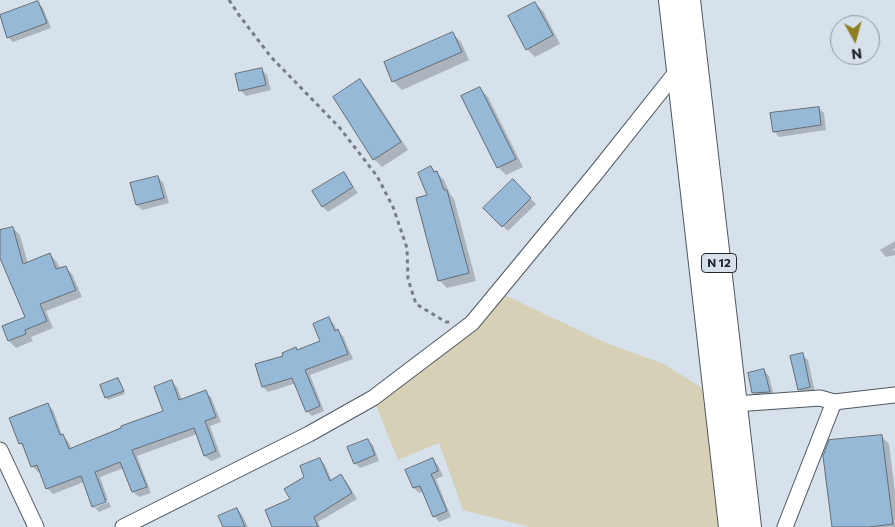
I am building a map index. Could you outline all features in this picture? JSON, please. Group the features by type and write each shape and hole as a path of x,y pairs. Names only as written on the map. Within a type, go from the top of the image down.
{"main road":[{"name":"N 12","path":"671,0 686,61 735,404 749,527"},
{"name":"N 12","path":"688,0 686,61 731,527"}],"street":[{"path":"123,527 309,434 373,398 472,323 686,61"},
{"path":"735,404 820,398 834,402 895,394"},
{"path":"784,527 834,402"},
{"path":"0,450 36,527"}],"path":[{"path":"230,0 271,57 339,127 377,176 393,207 407,248 408,279 416,304 446,322 472,323"}],"shaded area":[{"path":"498,292 604,342 664,364 729,405 743,527 530,527 463,510 439,443 398,460 373,398"}],"building":[{"path":"38,1 47,23 7,38 0,15"},
{"path":"535,2 553,35 526,50 508,16"},
{"path":"453,32 462,52 392,82 384,62"},
{"path":"262,68 266,85 239,91 235,74"},
{"path":"360,79 401,142 373,160 333,97"},
{"path":"480,87 516,159 497,168 461,96"},
{"path":"819,107 821,125 773,132 770,113"},
{"path":"431,166 434,172 437,171 444,190 447,190 469,273 438,281 416,198 427,195 418,173"},
{"path":"344,172 353,187 322,207 312,191"},
{"path":"158,176 164,198 136,205 130,183"},
{"path":"513,179 531,198 502,227 483,208"},
{"path":"13,227 23,264 50,253 56,269 66,266 76,290 40,304 47,321 25,330 26,334 8,341 2,326 25,317 0,258 0,230"},
{"path":"329,317 335,331 338,329 348,354 305,370 320,406 306,412 292,378 262,387 255,364 283,356 282,353 296,347 297,350 320,341 313,324"},
{"path":"803,353 810,387 798,390 790,356"},
{"path":"764,369 770,392 752,393 748,373"},
{"path":"118,378 124,391 105,398 100,385"},
{"path":"172,380 179,400 206,390 216,417 205,421 216,451 204,456 194,428 132,450 147,487 132,492 120,462 95,472 106,502 92,507 81,476 46,489 37,465 31,467 22,443 19,444 9,418 48,403 60,435 63,434 69,449 121,428 121,426 163,411 154,387"},
{"path":"882,435 893,524 869,527 832,527 823,456 829,440"},
{"path":"368,439 375,455 354,464 347,447"},
{"path":"320,458 330,481 341,474 352,493 314,517 318,527 272,527 265,510 290,499 284,489 304,477 300,466"},
{"path":"433,458 438,471 431,474 447,511 433,517 420,486 413,488 405,470"},
{"path":"237,508 245,527 223,527 218,516"}]}
